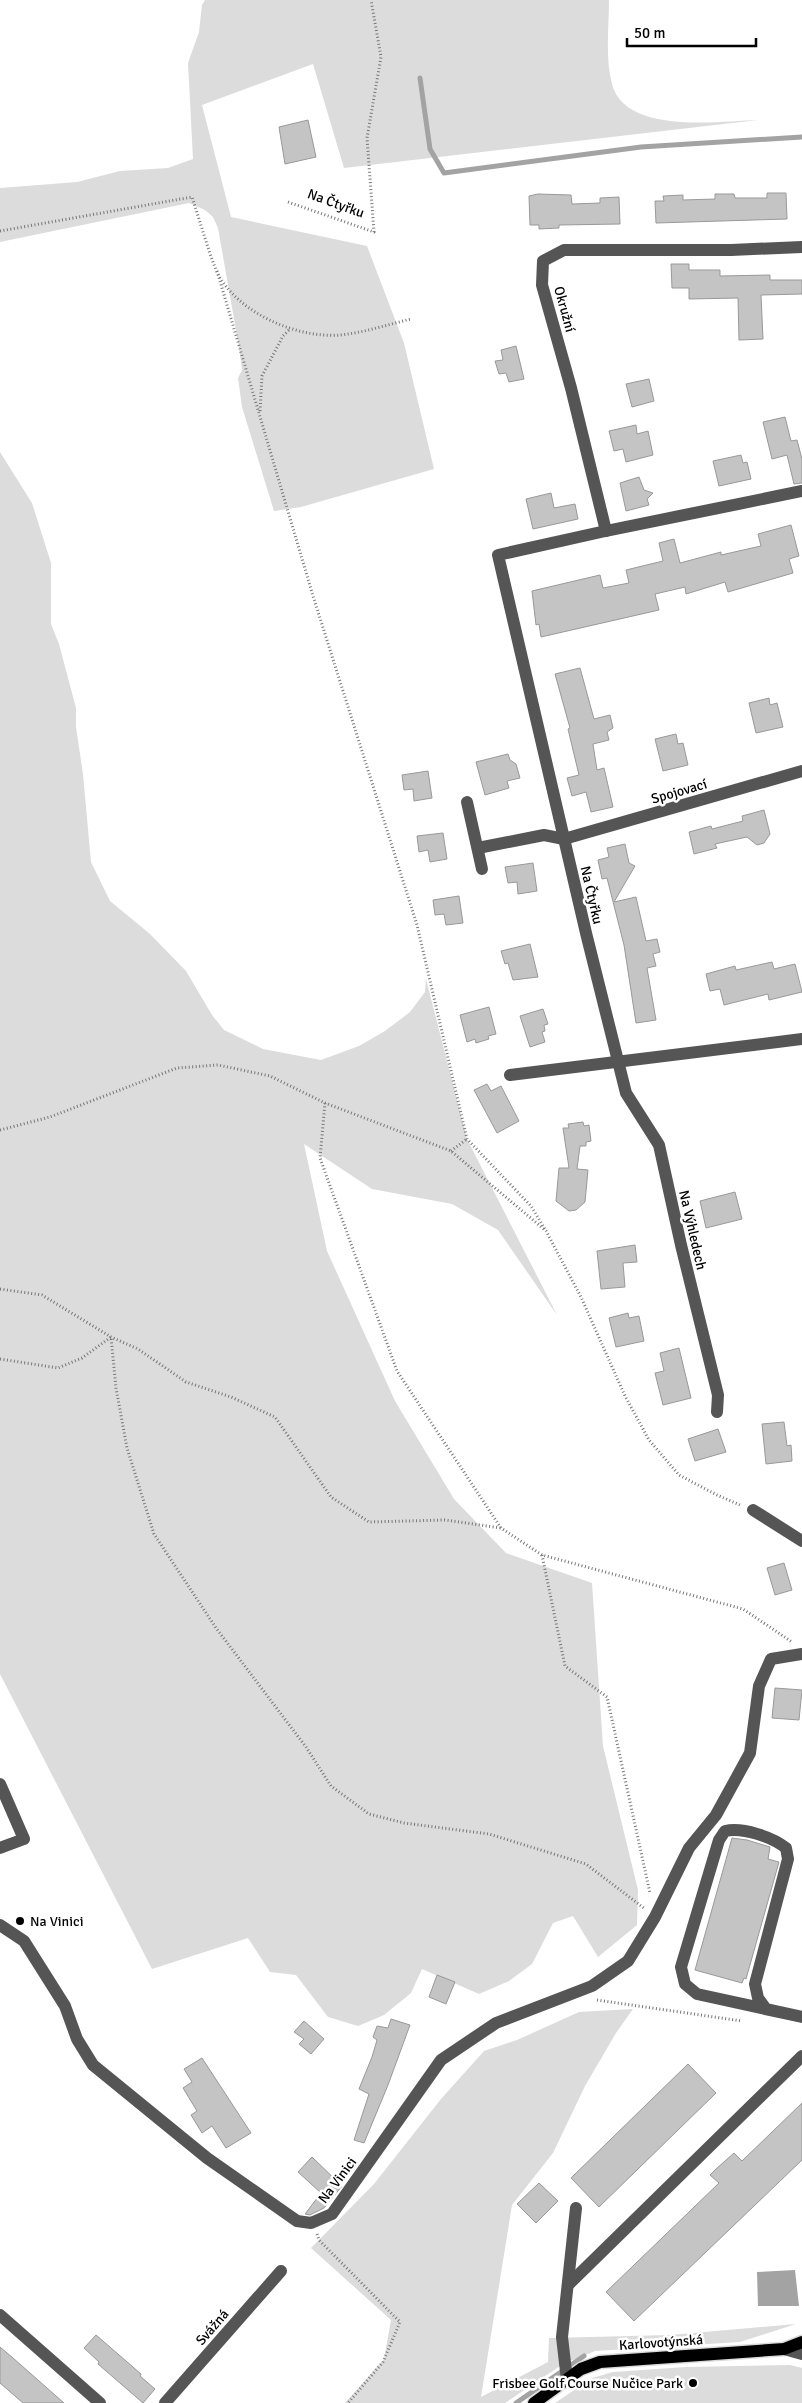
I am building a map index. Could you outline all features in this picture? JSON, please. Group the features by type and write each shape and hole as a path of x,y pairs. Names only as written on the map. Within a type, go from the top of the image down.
{"main road":[{"name":"Karlovotýnská","path":"534,2403 582,2369 600,2362 784,2348 802,2342"}],"street":[{"name":"Okružní","path":"606,531 571,388 542,285 543,261 564,250 732,250 802,247"},
{"path":"606,531 802,491"},
{"name":"Na Čtyřku","path":"606,531 498,556 586,933 620,1061"},
{"name":"Spojovací","path":"564,839 802,770"},
{"path":"467,802 482,869"},
{"path":"478,848 544,835 564,839"},
{"path":"510,1075 597,1066 620,1061 802,1039"},
{"name":"Na Výhledech","path":"620,1061 626,1093 659,1144 681,1245 718,1395 717,1412"},
{"path":"752,1510 802,1541"},
{"name":"Na Vinici","path":"311,2222 332,2214 441,2060 496,2023 592,1986 628,1961 655,1917 689,1848 716,1815 750,1753 758,1686 771,1659 798,1648"},
{"path":"0,1784 24,1839 0,1848"},
{"path":"766,2009 758,1998 755,1984 788,1859 786,1848 778,1842 735,1829 725,1831 719,1840 681,1967 685,1984 697,1994 802,2017"},
{"path":"0,1925 24,1941 65,2006 77,2039 93,2065 207,2158 298,2221 311,2222"},
{"path":"568,2285 802,2056"},
{"path":"567,2380 562,2338 576,2208"},
{"name":"Svážná","path":"165,2403 281,2271"},
{"path":"0,2315 100,2403"},
{"path":"784,2348 802,2354"}],"path":[{"name":"Na Čtyřku","path":"288,202 374,232 367,138 381,57 371,0"},
{"path":"0,231 192,198 217,271 370,782 417,925 468,1139 532,1206 581,1297 625,1396 649,1440 679,1475 717,1496 752,1510"},
{"path":"217,271 235,298 271,322 301,333 346,335 411,319"},
{"path":"260,415 262,376 283,336 290,329"},
{"path":"0,1130 50,1117 177,1068 218,1065 270,1076 325,1103 451,1151 546,1231"},
{"path":"325,1103 320,1158 397,1371 501,1528 542,1555 744,1609 798,1648"},
{"path":"451,1151 468,1139"},
{"path":"0,1289 42,1295 111,1337 138,1349 186,1382 231,1397 275,1417 331,1497 369,1522 445,1520 501,1528"},
{"path":"0,1359 58,1368 82,1358 111,1337"},
{"path":"111,1337 116,1388 127,1448 154,1534 216,1628 306,1747 331,1786 369,1814 404,1823 489,1834 586,1864 655,1917"},
{"path":"542,1555 565,1666 607,1697 655,1917"},
{"path":"589,1999 744,2021"},
{"path":"311,2222 319,2240 400,2322 383,2362 348,2403"}],"shaded area":[{"path":"205,0 609,0 608,42 610,74 612,84 620,100 635,111 654,118 698,122 758,120 344,168 313,64 202,105 231,217 367,246 404,343 434,469 301,507 274,511 242,407 238,378 242,370 239,347 218,228 213,217 205,210 189,203 0,242 0,188 77,182 120,171 168,168 193,159 188,63 199,32 202,5"},
{"path":"0,452 32,503 51,563 51,624 59,644 76,708 76,727 83,774 91,862 110,901 150,934 186,971 212,1015 224,1030 263,1049 321,1060 359,1046 385,1031 410,1012 425,992 426,979 467,1139 557,1315 498,1230 452,1204 372,1189 304,1144 327,1251 395,1401 454,1499 506,1553 592,1583 603,1746 638,1890 637,1925 598,1957 573,1916 553,1923 532,1964 509,1981 479,1994 422,1969 411,1993 384,2015 358,2026 328,2017 296,1975 270,1972 248,1938 152,1969 0,1674"},
{"path":"633,2009 616,2033 585,2086 553,2153 512,2205 481,2397 548,2362 549,2338 670,2335 796,2324 740,2342 595,2351 563,2364 505,2403 345,2403 384,2359 391,2320 311,2248 374,2184 441,2099 484,2051 517,2040 579,2012"},
{"path":"795,2270 799,2306 758,2306 757,2272"},
{"name":"Frisbee Golf Course Nučice Park","path":"790,2365 802,2368 802,2403 555,2403 592,2378 613,2372 686,2367"}],"building":[{"path":"308,120 316,157 285,164 279,127"},
{"path":"767,193 786,193 787,219 656,223 655,201 664,201 663,196 683,195 683,200 715,199 715,194 734,194 735,198 767,198"},
{"path":"538,194 571,195 572,204 600,203 600,198 619,197 620,224 559,225 559,228 539,229 539,225 530,225 529,196"},
{"path":"671,264 689,264 689,270 720,270 720,276 770,275 770,280 802,280 802,294 761,295 763,339 739,340 738,298 689,299 689,288 672,288"},
{"path":"516,346 524,379 509,382 506,373 499,374 495,361 503,360 501,350"},
{"path":"649,379 654,401 632,407 626,384"},
{"path":"785,417 791,441 797,440 802,459 802,483 794,484 787,455 772,459 763,422"},
{"path":"636,425 637,434 648,431 653,455 626,462 623,449 614,451 609,431"},
{"path":"741,455 743,463 747,462 751,479 719,486 713,461"},
{"path":"639,477 644,490 653,493 647,499 649,505 626,511 620,483"},
{"path":"551,493 554,508 575,504 578,519 533,529 526,499"},
{"path":"791,525 799,556 789,559 793,573 728,592 725,582 686,594 685,587 655,594 659,610 541,637 539,624 536,625 532,591 600,575 603,588 629,583 626,570 663,561 659,543 674,539 680,563 721,552 721,555 761,546 758,534"},
{"path":"580,668 594,719 610,715 613,728 607,732 609,740 593,744 597,770 604,768 613,807 591,812 586,792 572,796 567,778 579,775 568,729 570,728 555,674"},
{"path":"769,698 770,705 777,703 783,727 756,733 749,703"},
{"path":"676,734 678,744 683,743 688,765 663,771 655,739"},
{"path":"508,754 510,760 516,764 520,778 507,781 509,788 485,795 476,762"},
{"path":"428,771 432,798 414,801 413,789 404,790 402,775"},
{"path":"764,810 770,834 764,843 757,845 747,837 715,844 717,848 694,854 689,832 711,826 712,829 743,821 742,816"},
{"path":"443,833 447,859 430,862 428,850 419,852 417,836"},
{"path":"625,844 629,863 635,866 614,902 636,897 646,941 657,939 660,952 653,954 656,966 647,968 656,1020 636,1023 624,945 607,878 602,879 598,860 609,857 607,848"},
{"path":"533,863 537,891 518,894 517,882 508,883 505,867"},
{"path":"459,896 463,923 446,925 444,914 435,915 433,900"},
{"path":"530,944 538,977 513,980 508,963 505,964 501,951"},
{"path":"772,962 774,969 795,964 802,992 769,1000 768,994 724,1005 720,989 710,991 706,974 735,966 736,970"},
{"path":"489,1007 496,1034 488,1036 489,1039 476,1043 475,1039 467,1042 460,1015"},
{"path":"543,1009 548,1024 544,1025 545,1031 542,1032 545,1042 530,1047 520,1016"},
{"path":"487,1084 491,1091 501,1086 519,1121 497,1133 474,1090"},
{"path":"583,1122 584,1126 589,1125 591,1141 586,1142 586,1146 580,1146 577,1169 588,1170 585,1202 576,1210 569,1211 556,1201 559,1168 569,1168 563,1128 569,1128 568,1124"},
{"path":"735,1192 742,1219 706,1228 700,1201"},
{"path":"635,1245 637,1262 623,1263 625,1287 601,1289 597,1251"},
{"path":"628,1313 629,1318 639,1316 644,1341 616,1347 609,1318"},
{"path":"679,1348 691,1398 663,1405 655,1373 664,1371 660,1353"},
{"path":"784,1422 787,1446 791,1445 792,1461 766,1464 762,1424"},
{"path":"718,1429 726,1452 695,1461 688,1439"},
{"path":"784,1563 792,1590 775,1595 767,1568"},
{"path":"775,1688 802,1690 799,1720 772,1718"},
{"path":"732,1838 747,1840 770,1847 768,1859 779,1862 746,1979 744,1978 742,1983 695,1970"},
{"path":"437,1975 455,1982 446,2004 429,1997"},
{"path":"391,2019 410,2025 364,2143 354,2140 369,2094 359,2089 377,2040 373,2037 377,2026 388,2028"},
{"path":"304,2021 324,2039 311,2054 299,2044 304,2039 294,2032"},
{"path":"202,2058 251,2133 226,2148 212,2126 202,2133 191,2115 197,2111 183,2088 192,2082 184,2069"},
{"path":"688,2064 716,2093 599,2207 571,2178"},
{"path":"802,2103 802,2160 634,2321 606,2292 719,2183 710,2175 716,2169 734,2153 742,2161"},
{"path":"312,2157 342,2186 324,2208 310,2215 305,2214 321,2193 298,2172"},
{"path":"539,2183 558,2201 536,2223 517,2204"},
{"path":"96,2335 141,2374 140,2376 155,2389 143,2403 98,2364 99,2362 84,2348"},
{"path":"0,2347 64,2403 23,2403 0,2383"}],"waterway":[{"path":"420,78 430,149 444,173 641,147 802,137"},
{"path":"516,2403 584,2356"}],"place":[{"name":"Na Vinici","path":"20,1921"},
{"name":"Frisbee Golf Course Nučice Park","path":"693,2383"}]}
